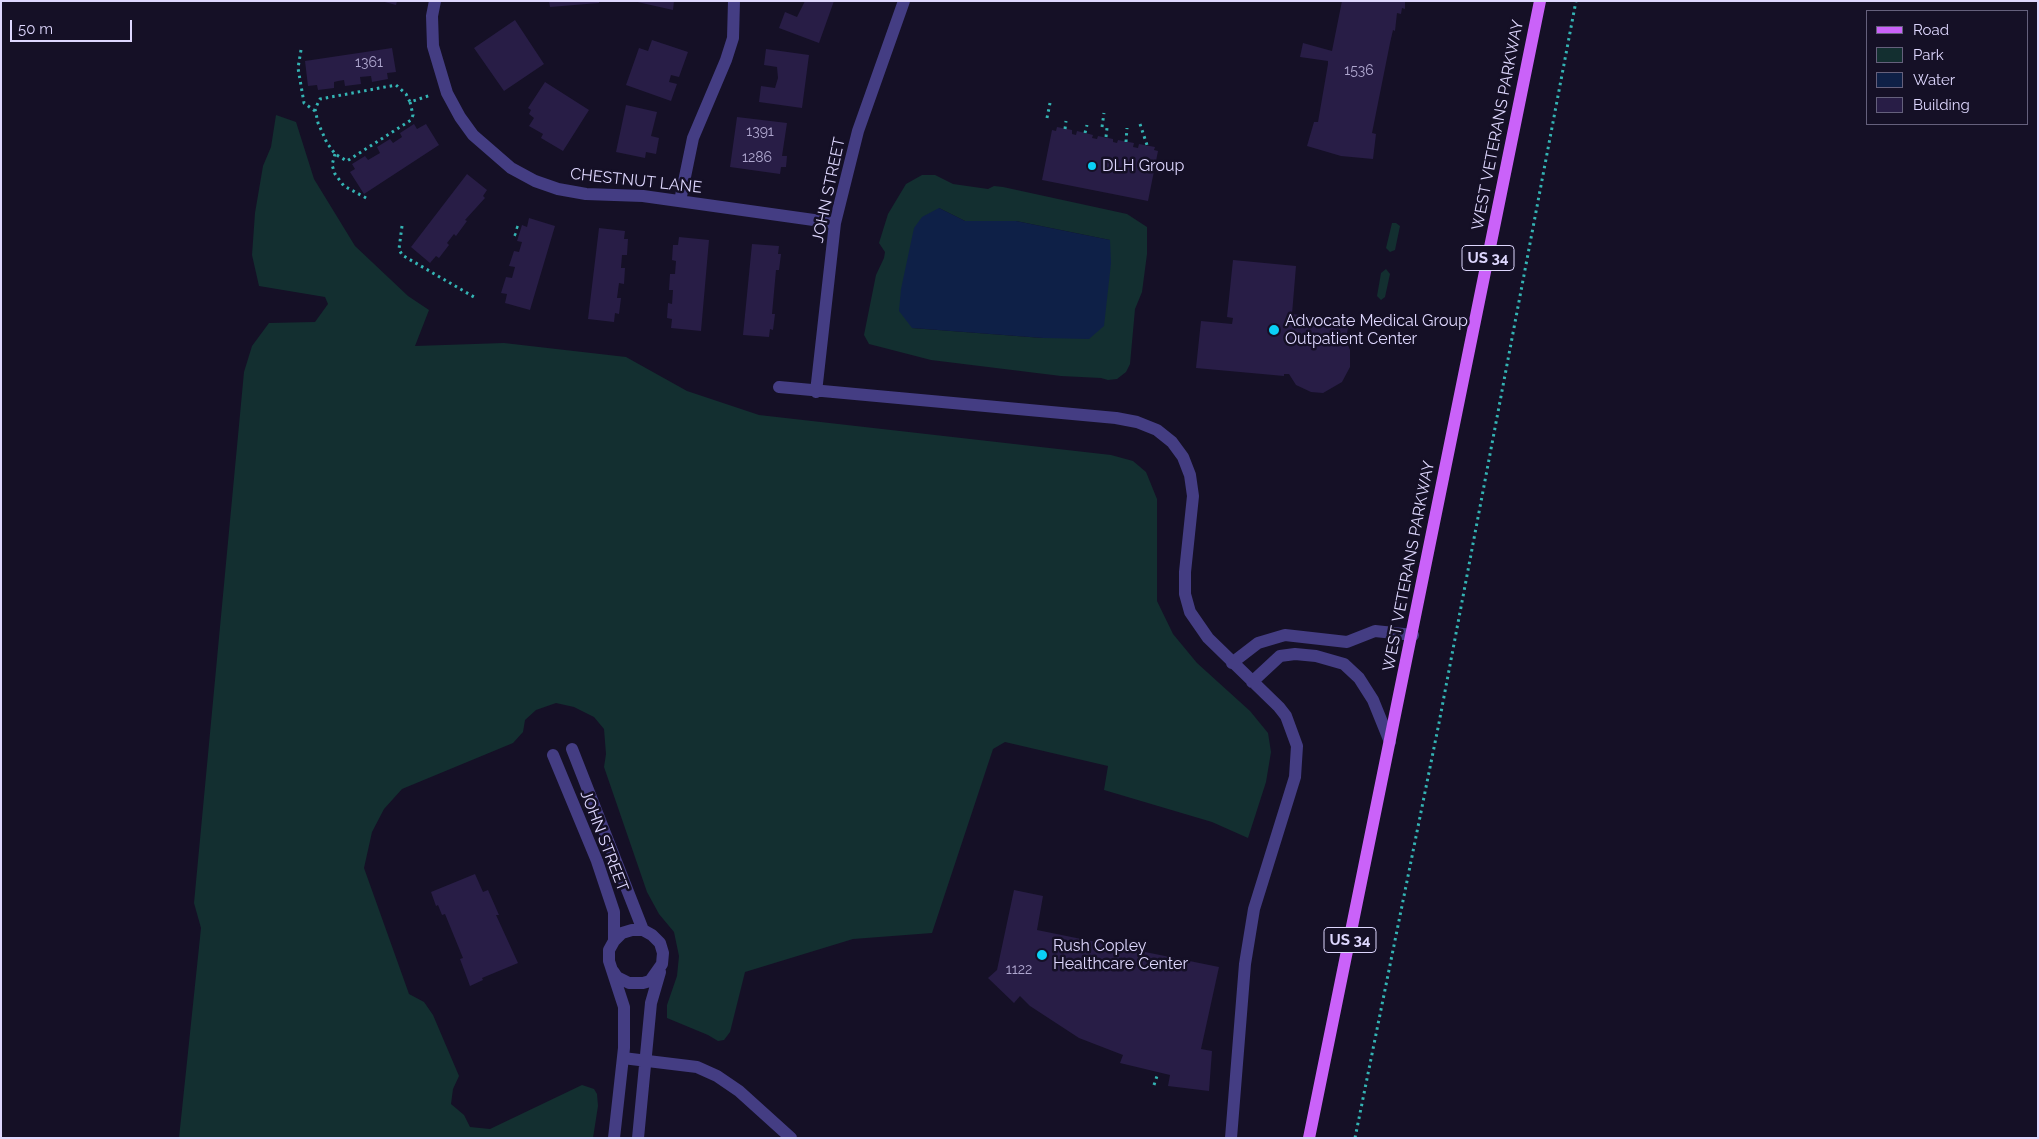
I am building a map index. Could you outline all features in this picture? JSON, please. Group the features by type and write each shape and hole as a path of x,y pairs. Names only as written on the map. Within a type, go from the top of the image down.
{"main road":[{"name":"WEST VETERANS PARKWAY","path":"1309,1138 1540,1"}],"street":[{"name":"CHESTNUT LANE","path":"435,1 432,16 434,46 447,93 460,118 472,135 493,155 511,168 535,181 558,189 680,201 835,223"},
{"path":"680,201 693,138 733,38 734,1"},
{"name":"JOHN STREET","path":"816,392 835,223 858,131 904,1"},
{"path":"779,387 816,392 1116,418 1137,422 1157,430 1172,442 1183,457 1190,475 1193,496 1185,587 1190,612 1208,638 1286,716 1298,746 1298,762 1295,777 1254,909 1244,964 1231,1138"},
{"path":"1232,663 1258,643 1286,635 1347,642 1375,631 1412,634"},
{"path":"1252,682 1280,656 1295,654 1344,664 1359,678 1373,700 1390,742"},
{"name":"JOHN STREET","path":"572,749 643,930"},
{"name":"JOHN STREET","path":"553,754 597,861 614,912 614,941"},
{"path":"614,1138 623,1058 624,1007 609,961 609,950 622,933 632,930 643,930 660,943 663,953 662,964 651,1003 638,1138"},
{"path":"613,971 623,981 636,984 643,983 655,976 662,964"},
{"path":"623,1058 696,1067 717,1076 739,1091 791,1138"}],"path":[{"path":"1355,1138 1439,722 1576,1"},
{"path":"301,50 298,68 304,103 316,112"},
{"path":"396,85 406,94 410,102 413,115 411,120 347,161 335,154 318,123 316,112 316,102 320,99 396,85"},
{"path":"410,102 431,95"},
{"path":"1047,118 1050,103"},
{"path":"1102,127 1104,112"},
{"path":"1065,129 1066,121"},
{"path":"1086,133 1087,124"},
{"path":"1140,124 1147,145"},
{"path":"1106,137 1107,128"},
{"path":"1126,142 1127,128"},
{"path":"335,154 332,165 335,174 344,186 354,194 368,199"},
{"path":"402,226 399,249 402,255 474,298"},
{"path":"516,227 521,229"},
{"path":"514,234 518,236"},
{"path":"1154,1084 1158,1073"}],"green space":[{"path":"276,115 296,122 314,179 355,246 408,296 429,310 415,346 504,343 626,357 687,391 759,415 1111,455 1133,461 1146,472 1157,499 1157,601 1173,634 1197,663 1250,711 1268,733 1271,752 1266,782 1248,838 1212,822 1104,790 1108,766 1005,742 993,749 932,933 853,939 745,972 730,1032 724,1040 718,1041 667,1018 667,1005 677,976 679,956 674,932 659,914 647,892 604,767 606,754 604,729 594,717 574,707 556,703 536,710 525,720 523,732 513,743 402,789 384,809 372,832 364,868 409,994 424,1002 433,1015 459,1076 453,1089 451,1104 464,1115 470,1127 490,1129 582,1085 594,1089 597,1094 598,1106 593,1138 179,1138 201,928 194,903 244,372 252,346 269,323 315,322 328,304 325,297 259,286 252,255 255,213 263,166 271,147"},
{"path":"922,175 935,175 953,184 988,189 994,186 1003,187 1127,214 1147,227 1147,254 1142,292 1135,309 1130,364 1126,372 1117,379 1108,380 1061,376 931,360 869,344 864,335 876,275 885,252 879,243 888,214 906,184","holes":["939,208 965,221 1016,221 1110,240 1043,338 912,328"]},
{"path":"1392,223 1400,226 1395,250 1390,252 1386,248"},
{"path":"1386,269 1390,274 1385,297 1381,300 1377,296 1381,273"}],"water":[{"path":"939,208 965,221 1016,221 1110,240 1111,263 1104,326 1089,339 1043,338 912,328 899,311 901,289 914,228 922,217"}],"building":[{"path":"381,1 397,1 396,5"},
{"path":"549,1 599,1 599,3 550,7"},
{"path":"633,1 674,1 673,10"},
{"path":"805,1 834,1 819,43 779,28 785,12 797,17"},
{"path":"1342,1 1405,1 1405,9 1402,8 1401,14 1397,13 1395,31 1393,30 1390,43 1372,133 1376,134 1373,159 1341,156 1307,146 1314,122 1318,122 1328,61 1300,57 1303,43 1332,51"},
{"path":"515,20 544,64 504,91 474,48"},
{"path":"652,40 688,52 679,77 671,75 669,82 677,84 671,101 626,85 639,48 648,51"},
{"path":"392,48 396,72 387,73 388,79 372,82 371,76 360,77 361,84 345,86 344,80 334,82 334,88 318,90 317,85 308,86 305,61"},
{"path":"766,49 809,55 802,108 759,102 761,86 775,88 778,78 777,67 764,65"},
{"path":"545,82 589,110 563,151 541,138 543,134 529,126 534,118 529,114 531,110 528,108"},
{"path":"626,105 657,112 651,136 659,138 656,154 646,152 645,158 616,152"},
{"path":"737,117 787,123 782,156 787,156 786,167 781,167 780,174 730,167"},
{"path":"414,124 417,129 426,124 439,145 364,194 350,172 355,169 352,164 365,156 368,160 380,153 377,147 390,139 393,143 402,137 400,133"},
{"path":"1057,127 1072,130 1072,134 1076,135 1077,131 1093,135 1092,138 1097,139 1098,136 1113,139 1113,142 1117,143 1118,140 1134,143 1133,147 1138,148 1139,144 1155,147 1154,150 1158,151 1148,201 1042,180 1052,130 1056,131"},
{"path":"467,174 487,190 483,196 485,198 465,220 467,221 456,236 454,234 447,243 449,245 439,258 436,256 430,263 411,247"},
{"path":"529,218 555,226 530,310 505,303 507,294 501,293 506,277 512,278 515,267 509,266 514,251 519,252 522,242 517,241 522,225 527,227"},
{"path":"599,228 625,231 624,239 628,239 627,255 622,255 621,268 625,268 624,284 619,283 617,298 621,298 619,314 615,313 614,322 588,319"},
{"path":"679,237 709,240 701,331 671,328 672,319 667,318 668,303 672,304 673,290 669,290 670,274 675,274 676,261 672,260 673,245 678,245"},
{"path":"752,244 779,246 778,254 781,254 779,270 776,270 772,314 775,314 773,330 770,329 769,337 743,335"},
{"name":"Advocate Medical Group Outpatient Center","path":"1233,260 1296,266 1292,314 1349,321 1346,340 1350,350 1350,367 1342,382 1323,393 1311,392 1296,385 1289,374 1284,374 1284,376 1196,368 1201,321 1232,324 1233,318 1227,317"},
{"path":"475,874 483,892 488,890 499,915 496,915 518,963 482,978 483,980 470,986 460,959 463,958 445,914 442,915 438,905 436,906 431,892"},
{"path":"1014,890 1043,896 1037,930 1219,967 1201,1049 1212,1051 1209,1091 1168,1086 1170,1075 1120,1063 1123,1055 1079,1038 1030,1006 1020,996 1014,1003 988,978 997,970"}],"place":[{"name":"DLH Group","path":"1092,166"},
{"name":"Advocate Medical Group Outpatient Center","path":"1274,330"},
{"name":"Rush Copley Healthcare Center","path":"1042,955"}]}
